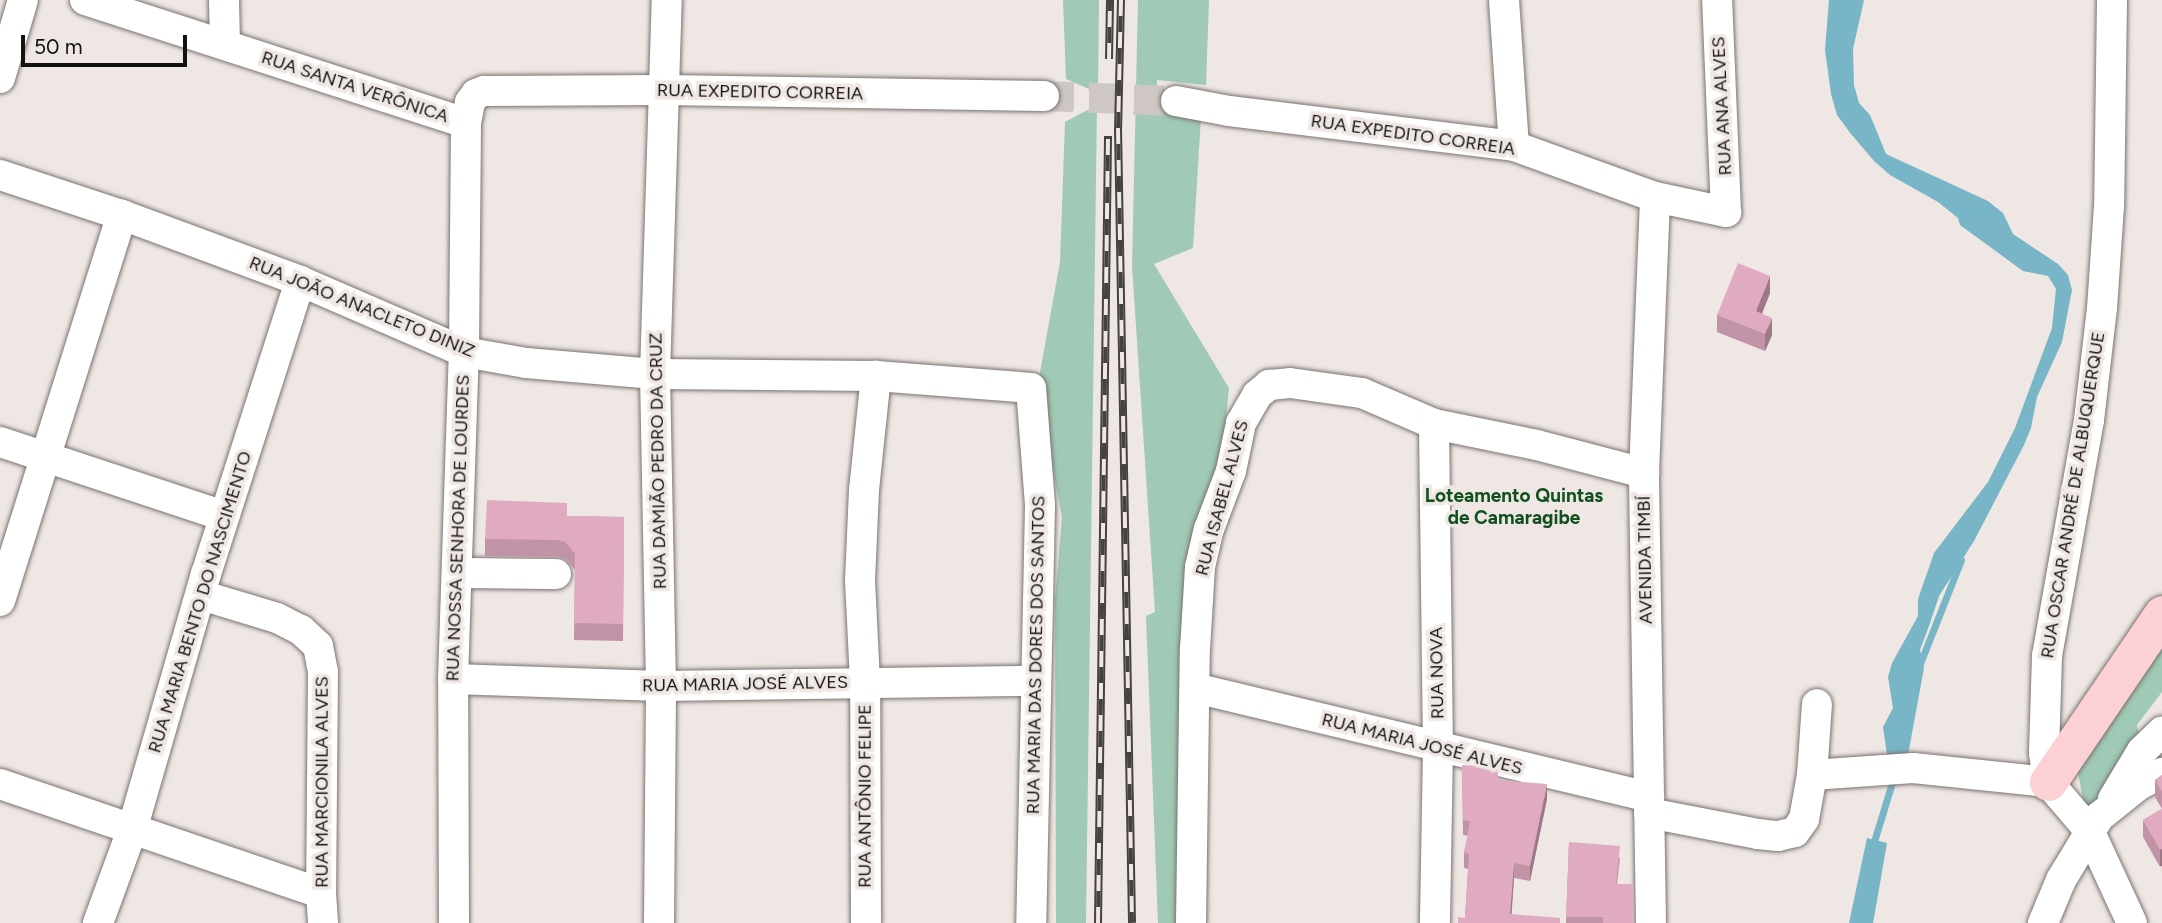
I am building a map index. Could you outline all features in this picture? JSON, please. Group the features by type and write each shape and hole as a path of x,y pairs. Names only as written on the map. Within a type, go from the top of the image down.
{"main road":[{"path":"2049,782 2162,614"}],"street":[{"path":"0,78 23,0"},
{"name":"RUA SANTA VERÔNICA","path":"85,0 466,123"},
{"path":"224,0 225,45"},
{"name":"RUA DAMIÃO PEDRO DA CRUZ","path":"659,923 661,685 655,374 667,0"},
{"path":"1504,0 1514,146"},
{"name":"RUA ANA ALVES","path":"1717,0 1726,212"},
{"name":"RUA OSCAR ANDRÉ DE ALBUQUERQUE","path":"2049,782 2044,714 2047,656 2089,420 2102,307 2109,206 2112,0"},
{"name":"RUA EXPEDITO CORREIA","path":"476,94 484,91 665,90 1044,96"},
{"name":"RUA NOSSA SENHORA DE LOURDES","path":"454,923 453,679 464,352 466,123 470,102 476,94"},
{"name":"RUA EXPEDITO CORREIA","path":"1175,101 1229,111 1514,146 1655,197 1726,212"},
{"name":"RUA JOÃO ANACLETO DINIZ","path":"0,175 122,215 300,281 464,352 526,363 655,374 876,376 1031,388"},
{"name":"AVENIDA TIMBÍ","path":"1651,923 1644,473 1655,197"},
{"path":"0,601 122,215"},
{"name":"RUA MARIA BENTO DO NASCIMENTO","path":"98,923 132,830 224,516 300,281"},
{"name":"RUA ANTÔNIO FELIPE","path":"866,923 861,534 876,376"},
{"name":"RUA ISABEL ALVES","path":"1191,923 1200,567 1209,529 1230,471 1241,423 1257,395 1269,385 1290,383 1362,393 1434,424 1537,445 1644,473"},
{"name":"RUA MARIA DAS DORES DOS SANTOS","path":"1031,388 1041,506 1031,923"},
{"name":"RUA NOVA","path":"1434,424 1438,748 1435,923"},
{"path":"0,442 224,516"},
{"path":"457,572 556,574"},
{"name":"RUA MARCIONILA ALVES","path":"201,595 277,618 301,630 318,646 323,672 323,923"},
{"name":"RUA MARIA JOSÉ ALVES","path":"453,679 661,685 1036,681"},
{"name":"RUA MARIA JOSÉ ALVES","path":"1195,688 1778,836 1795,832 1804,819 1812,775 1818,705"},
{"path":"2043,923 2061,880 2129,769 2142,751 2162,732"},
{"path":"1812,775 1882,768 1913,768 2049,782 2099,820 2132,923"},
{"path":"2099,820 2139,785 2162,773"},
{"path":"0,784 321,893"}],"green space":[{"path":"1063,0 1099,0 1098,93 1066,79"},
{"path":"1138,0 1209,0 1206,85 1157,80 1157,110 1201,117 1193,248 1154,264 1229,388 1179,923 1158,923 1146,616 1155,612 1132,266"},
{"path":"1097,105 1086,923 1056,923 1055,599 1062,517 1037,389 1060,262 1065,122"},
{"path":"2162,644 2162,692 2137,725 2140,739 2087,820 2078,773"}],"water":[{"path":"1829,0 1864,0 1853,49 1854,85 1859,103 1870,115 1886,154 1988,201 2003,213 2013,234 2058,264 2068,275 2072,290 2062,342 2037,397 2031,428 2024,445 1974,541 1939,596 1920,650 1924,668 1908,755 1887,755 1883,727 1893,708 1888,677 1892,663 1918,616 1918,599 1934,553 1988,482 2015,428 2052,328 2056,289 2048,276 2023,271 1960,225 1958,218 1938,202 1890,175 1851,134 1837,115 1831,94 1825,50"},
{"path":"1867,838 1887,843 1873,923 1849,923"}],"building":[{"path":"1738,263 1770,276 1756,311 1772,318 1765,334 1717,315"},
{"path":"487,500 567,503 567,516 624,517 623,624 574,623 575,554 565,542 557,540 485,539"},
{"path":"1462,765 1498,766 1498,780 1547,784 1530,866 1514,863 1510,914 1560,918 1560,923 1458,923 1458,917 1465,918 1469,854 1464,853 1470,821 1463,820"},
{"path":"2162,775 2162,792 2155,780"},
{"path":"2162,809 2162,849 2160,850 2143,820"},
{"path":"1569,842 1620,846 1616,884 1633,884 1633,923 1603,923 1603,917 1566,917"}],"waterway":[{"path":"1919,666 1961,560"},
{"path":"1872,848 1894,776"}],"tunnel":[{"path":"1044,96 1176,101"}],"railway":[{"path":"1109,59 1110,0"},
{"path":"1121,0 1118,128 1132,923"},
{"path":"1098,923 1108,136"}],"district":[{"name":"Loteamento Quintas de Camaragibe","path":"1514,507"}]}
